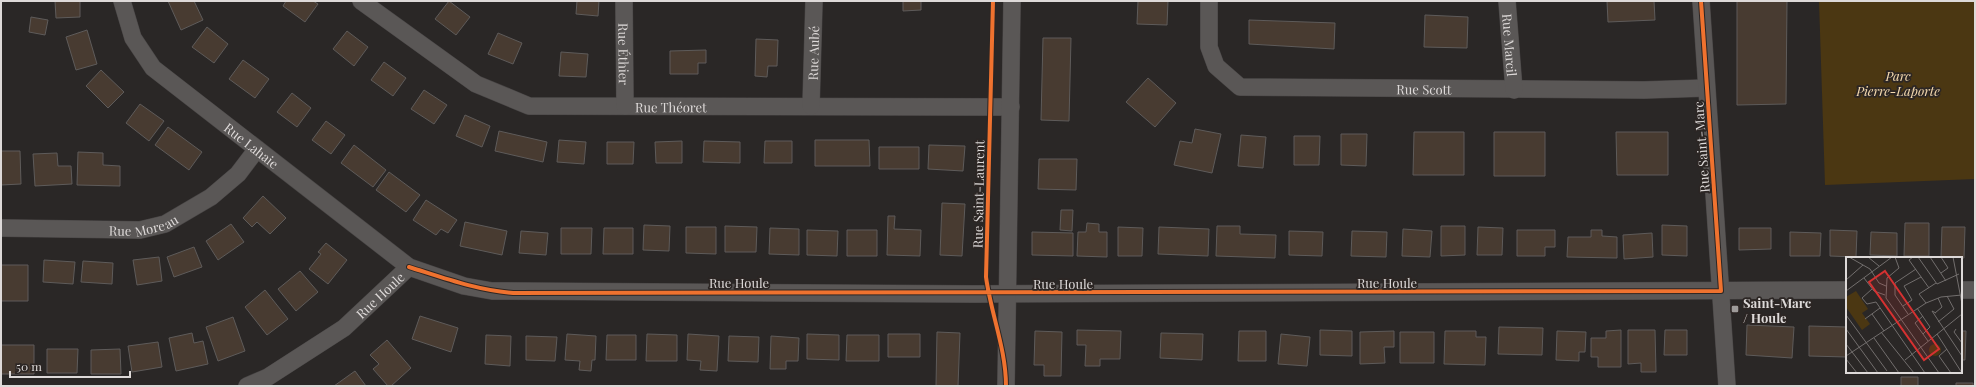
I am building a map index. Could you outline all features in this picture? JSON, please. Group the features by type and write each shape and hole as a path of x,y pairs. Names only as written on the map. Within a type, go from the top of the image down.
{"street":[{"name":"Rue Lahaie","path":"122,1 133,38 153,68 409,268"},
{"name":"Rue Théoret","path":"361,1 476,84 529,106 1011,107"},
{"name":"Rue Éthier","path":"624,1 625,106"},
{"name":"Rue Aubé","path":"811,106 814,1"},
{"path":"1006,386 1012,1"},
{"name":"Rue Scott","path":"1210,1 1209,47 1216,66 1240,87 1514,90 1666,90 1706,88"},
{"name":"Rue Marcil","path":"1507,1 1514,90"},
{"name":"Rue Saint-Marc","path":"1701,1 1727,386"},
{"name":"Rue Moreau","path":"1,228 140,230 165,224 211,197 238,174 257,149"},
{"name":"Rue Houle","path":"247,386 268,377 344,328 409,268 464,286 492,292 513,293 1846,290"},
{"path":"1962,290 1975,290"}],"green space":[{"name":"Parc Pierre-Laporte","path":"1819,1 1975,1 1975,179 1825,185"}],"building":[{"path":"55,1 80,1 80,17 56,18"},
{"path":"168,1 194,1 203,20 181,30"},
{"path":"286,1 313,1 318,4 305,22 283,6"},
{"path":"449,1 470,17 456,35 435,19"},
{"path":"577,1 599,1 598,16 576,14"},
{"path":"903,1 921,1 921,10 903,11"},
{"path":"1138,1 1168,1 1167,25 1137,24"},
{"path":"1607,1 1654,1 1655,20 1608,22"},
{"path":"1737,1 1787,1 1786,104 1737,105"},
{"path":"1425,15 1468,17 1467,48 1424,47"},
{"path":"31,17 48,20 45,35 29,32"},
{"path":"1249,20 1335,23 1334,49 1249,44"},
{"path":"207,27 228,44 214,63 192,47"},
{"path":"87,30 97,64 76,70 66,37"},
{"path":"347,31 368,47 354,66 333,49"},
{"path":"498,33 522,43 513,64 488,54"},
{"path":"1043,38 1071,38 1069,121 1041,120"},
{"path":"756,39 778,40 777,66 768,66 767,77 755,76"},
{"path":"706,50 706,63 698,63 698,74 670,74 670,51"},
{"path":"561,52 588,54 586,77 559,76"},
{"path":"243,60 269,79 255,98 229,79"},
{"path":"384,62 406,78 393,96 371,80"},
{"path":"101,70 124,92 108,108 86,86"},
{"path":"1148,78 1176,103 1155,127 1126,102"},
{"path":"424,90 447,105 434,124 411,109"},
{"path":"292,93 311,108 297,127 277,112"},
{"path":"140,104 164,121 149,141 126,123"},
{"path":"465,115 490,126 482,147 456,136"},
{"path":"326,121 345,135 331,154 312,140"},
{"path":"168,127 202,152 189,170 155,145"},
{"path":"1195,129 1221,134 1212,173 1174,165 1180,141 1192,143"},
{"path":"499,131 547,142 543,162 495,151"},
{"path":"1414,132 1464,132 1464,175 1413,175"},
{"path":"1494,132 1545,132 1545,176 1494,176"},
{"path":"1616,132 1668,132 1668,175 1617,175"},
{"path":"1341,134 1367,134 1366,166 1341,165"},
{"path":"1241,135 1266,137 1263,168 1238,166"},
{"path":"1294,136 1320,136 1319,165 1294,165"},
{"path":"559,140 586,142 584,164 557,162"},
{"path":"815,140 869,140 870,166 815,166"},
{"path":"682,141 682,163 656,163 655,142"},
{"path":"704,141 740,142 740,163 703,162"},
{"path":"765,141 792,141 792,163 764,163"},
{"path":"607,142 634,142 633,164 607,164"},
{"path":"354,145 386,170 373,187 341,163"},
{"path":"929,145 965,146 963,171 928,169"},
{"path":"879,147 919,147 919,169 879,169"},
{"path":"1,151 20,151 21,184 1,185"},
{"path":"78,152 103,153 103,165 120,166 120,186 77,185"},
{"path":"57,153 58,166 71,166 72,184 35,186 33,154"},
{"path":"1039,159 1077,159 1076,190 1038,189"},
{"path":"389,172 420,195 406,212 376,190"},
{"path":"263,196 286,218 270,234 257,222 252,227 243,218"},
{"path":"426,200 457,220 448,233 441,229 436,235 413,220"},
{"path":"942,203 965,204 962,256 940,255"},
{"path":"1061,210 1073,210 1072,231 1060,230"},
{"path":"888,216 895,216 894,229 921,230 920,256 887,255"},
{"path":"465,222 507,231 502,255 460,246"},
{"path":"1087,223 1099,224 1099,232 1107,232 1107,257 1077,256 1078,232 1086,232"},
{"path":"1905,223 1929,223 1929,256 1904,256"},
{"path":"231,224 244,242 218,260 206,241"},
{"path":"644,225 670,226 669,251 643,250"},
{"path":"1662,225 1687,226 1687,256 1662,255"},
{"path":"725,226 757,227 756,252 725,252"},
{"path":"1217,226 1240,226 1240,234 1276,235 1275,258 1216,256"},
{"path":"1441,226 1465,226 1465,255 1441,256"},
{"path":"686,227 716,227 716,254 686,253"},
{"path":"1118,227 1143,228 1142,256 1118,256"},
{"path":"1159,227 1209,229 1208,256 1158,254"},
{"path":"1478,227 1503,228 1502,255 1477,255"},
{"path":"1942,227 1965,227 1964,258 1941,257"},
{"path":"561,228 592,228 591,254 561,254"},
{"path":"604,228 633,228 633,254 603,254"},
{"path":"770,228 799,229 799,255 769,254"},
{"path":"1739,228 1771,228 1771,249 1739,250"},
{"path":"1403,229 1432,231 1430,257 1402,256"},
{"path":"807,230 838,231 837,256 807,255"},
{"path":"847,230 877,230 877,256 847,256"},
{"path":"1517,230 1555,230 1555,247 1545,247 1545,256 1517,256"},
{"path":"1591,230 1602,230 1602,236 1617,237 1617,258 1567,257 1568,237 1591,237"},
{"path":"1830,230 1857,231 1856,257 1830,256"},
{"path":"521,231 548,233 546,255 519,253"},
{"path":"1289,231 1323,232 1322,256 1289,255"},
{"path":"1352,231 1387,232 1386,257 1351,256"},
{"path":"1032,232 1073,233 1073,256 1032,255"},
{"path":"1790,232 1821,233 1820,256 1790,256"},
{"path":"1871,232 1897,233 1897,256 1870,255"},
{"path":"1652,233 1653,257 1624,259 1623,235"},
{"path":"326,243 347,260 328,284 309,269 321,254 318,252"},
{"path":"194,247 202,267 174,277 167,257"},
{"path":"159,257 162,281 137,285 133,260"},
{"path":"44,260 75,262 73,284 43,282"},
{"path":"83,261 113,263 112,284 81,282"},
{"path":"1,265 28,265 28,301 1,301"},
{"path":"300,271 318,292 296,311 278,289"},
{"path":"265,290 288,319 267,335 245,307"},
{"path":"420,316 458,328 451,352 412,339"},
{"path":"233,317 245,351 218,361 206,327"},
{"path":"1747,325 1794,327 1792,358 1746,355"},
{"path":"1809,326 1846,327 1846,357 1809,356"},
{"path":"1499,327 1543,328 1542,355 1498,354"},
{"path":"1077,330 1121,331 1120,359 1100,359 1100,366 1085,366 1086,345 1077,345"},
{"path":"1320,330 1352,331 1352,356 1320,355"},
{"path":"1621,330 1621,367 1598,367 1598,357 1591,357 1591,338 1606,338 1606,331"},
{"path":"1628,330 1655,330 1656,372 1641,372 1641,363 1628,364"},
{"path":"1665,330 1687,330 1687,355 1664,355"},
{"path":"1035,331 1062,332 1061,376 1044,376 1044,365 1034,365"},
{"path":"1239,331 1266,331 1266,361 1238,361"},
{"path":"1394,331 1394,347 1384,347 1385,363 1360,364 1360,332"},
{"path":"1445,331 1476,331 1476,337 1486,337 1485,365 1444,364"},
{"path":"1557,331 1586,332 1585,352 1579,352 1579,361 1556,360"},
{"path":"1962,331 1966,331 1965,360 1962,360"},
{"path":"937,332 960,333 958,386 936,386"},
{"path":"1400,332 1434,332 1434,363 1400,363"},
{"path":"192,333 194,343 203,341 208,364 176,371 169,338"},
{"path":"1161,333 1203,334 1202,360 1160,358"},
{"path":"567,334 596,336 595,360 592,360 591,371 579,370 580,361 565,360"},
{"path":"647,334 677,335 677,361 646,361"},
{"path":"688,334 719,336 717,371 700,370 701,361 687,360"},
{"path":"807,334 839,335 839,360 807,359"},
{"path":"888,334 920,334 920,357 888,357"},
{"path":"1281,334 1310,337 1307,366 1278,364"},
{"path":"486,335 511,336 510,366 485,364"},
{"path":"607,335 636,335 636,360 606,360"},
{"path":"847,335 879,335 879,361 846,361"},
{"path":"526,336 557,337 555,361 526,360"},
{"path":"729,336 759,337 758,362 728,361"},
{"path":"771,336 799,338 798,361 786,361 786,369 770,369"},
{"path":"387,340 411,368 391,386 388,386 373,369 379,364 370,355"},
{"path":"158,342 162,367 132,372 128,346"},
{"path":"1,345 34,345 34,374 1,374"},
{"path":"47,349 78,349 77,373 47,373"},
{"path":"120,349 121,374 91,374 91,350"},
{"path":"355,371 366,386 334,386"},
{"path":"1901,377 1918,377 1918,386 1901,386"},
{"path":"1956,383 1973,383 1973,386 1956,386"}],"cycle path":[{"name":"Rue Saint-Laurent","path":"993,1 986,277 1004,359 1006,386"},
{"path":"409,267 473,286 513,293 1721,291 1701,1"}],"place":[{"name":"Saint-Marc / Houle","path":"1735,309"}]}
